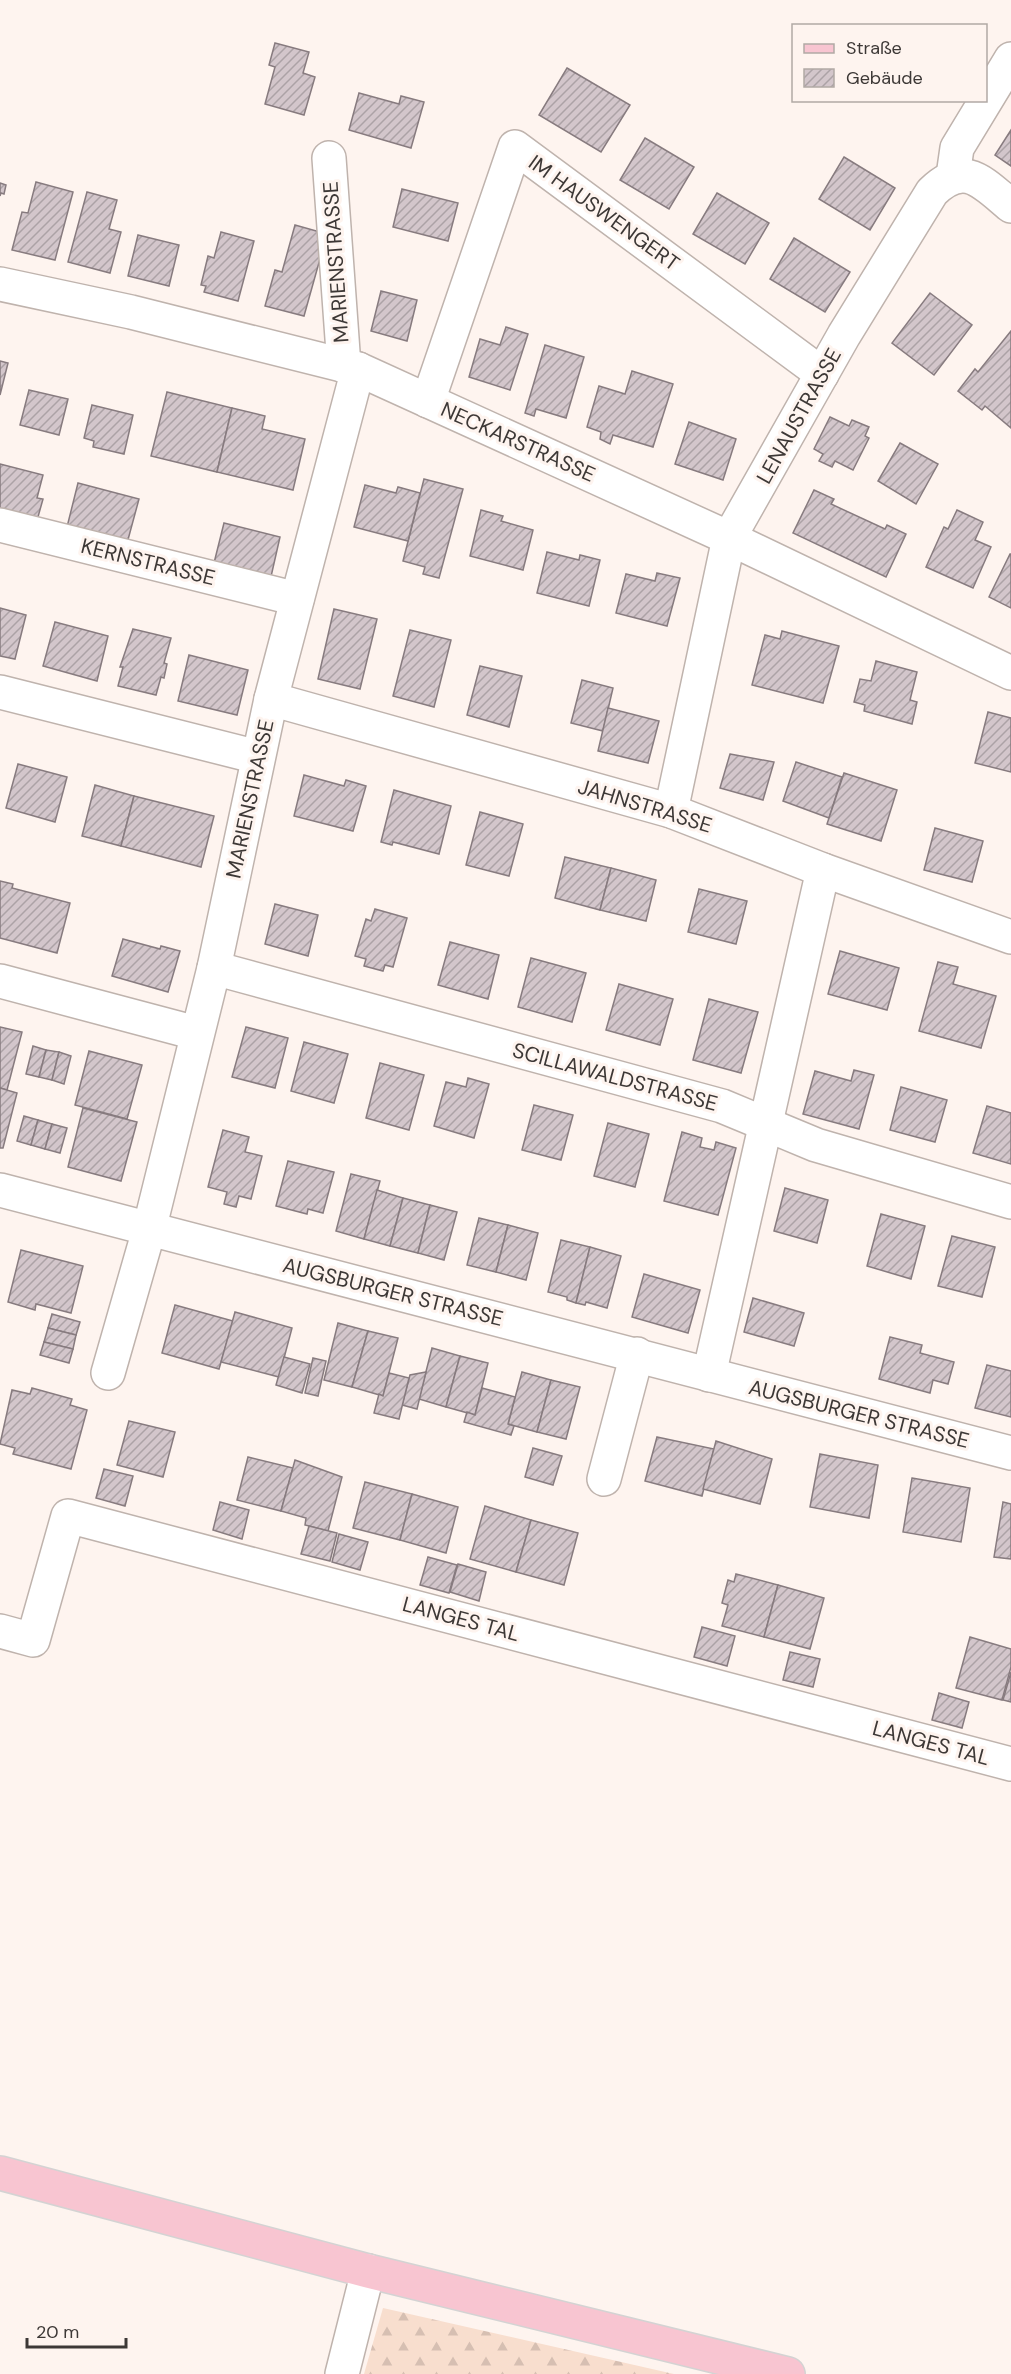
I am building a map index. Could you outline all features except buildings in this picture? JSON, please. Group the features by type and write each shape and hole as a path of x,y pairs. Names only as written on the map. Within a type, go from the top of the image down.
{"main road":[{"path":"0,2173 368,2271 788,2374"}],"street":[{"path":"987,99 1011,59"},
{"path":"985,102 957,148 953,176 977,178 1011,206"},
{"name":"IM HAUSWENGERT","path":"428,401 515,147 822,374"},
{"name":"MARIENSTRASSE","path":"149,1230 196,1033 214,968 271,699 297,599 351,367 329,158"},
{"name":"LENAUSTRASSE","path":"671,811 729,538 822,374 932,192 944,180 953,176"},
{"name":"NECKARSTRASSE","path":"0,284 131,312 351,367 729,538 1011,673"},
{"name":"KERNSTRASSE","path":"0,525 297,599"},
{"path":"0,692 258,757"},
{"name":"JAHNSTRASSE","path":"271,699 671,811 823,870 1011,937"},
{"path":"709,1375 823,870"},
{"name":"SCILLAWALDSTRASSE","path":"214,968 722,1106 816,1145 1011,1203"},
{"path":"0,981 196,1033"},
{"name":"AUGSBURGER STRASSE","path":"0,1190 1011,1453"},
{"path":"108,1373 149,1230"},
{"path":"604,1479 637,1354"},
{"name":"LANGES TAL","path":"0,1631 33,1640 68,1516 1011,1764"},
{"path":"342,2374 368,2271"}],"green space":[{"path":"383,2308 674,2374 364,2374"}]}
